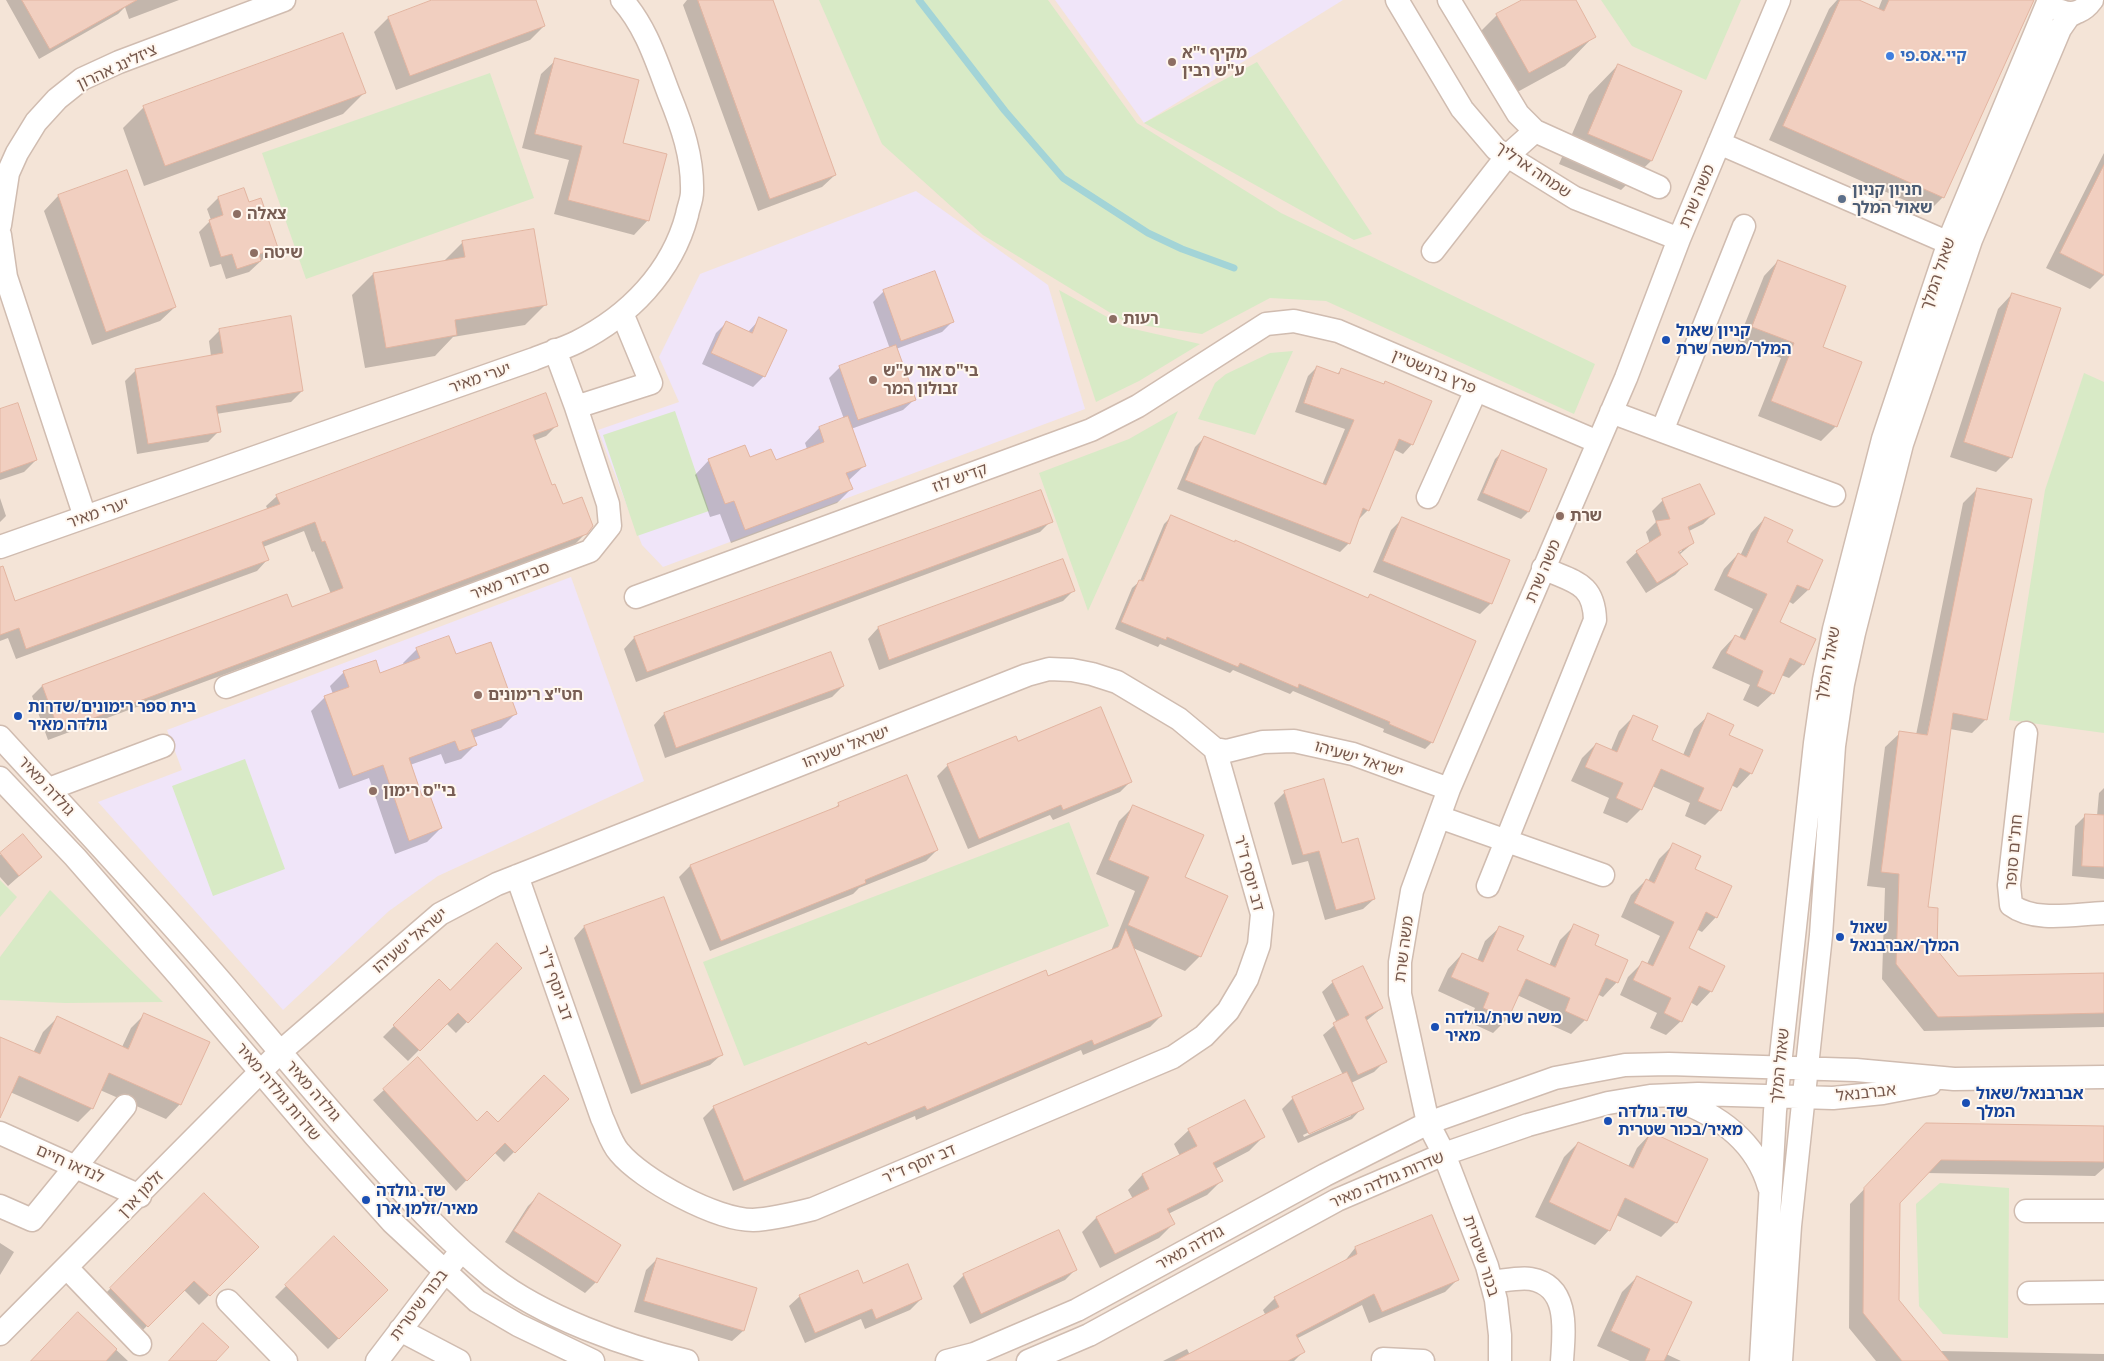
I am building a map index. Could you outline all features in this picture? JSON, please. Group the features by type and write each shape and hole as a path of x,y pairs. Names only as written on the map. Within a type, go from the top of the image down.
{"street":[{"name":"ציזלינג אהרון","path":"0,225 8,173 36,122 56,99 82,79 120,62 284,0"},
{"name":"יערי מאיר","path":"0,547 576,343 634,304 656,279 674,251 692,194 690,160 684,132 649,40 635,15 622,0"},
{"name":"שמחה ארליך","path":"1397,0 1462,110 1496,149 1575,198 1679,239"},
{"path":"1449,0 1518,114 1535,131 1659,187"},
{"name":"משה שרת","path":"1444,1154 1428,1123 1400,994 1400,962 1412,891 1449,789 1611,412 1679,239 1779,0"},
{"path":"2051,0 2059,10 2091,6"},
{"name":"שאול המלך","path":"1761,1361 1777,1096 1815,743 1831,646 1861,519 1883,438 1949,243 2051,0"},
{"name":"שאול המלך","path":"1780,1361 1790,1226 1821,935 1834,746 1843,684 1880,524 1902,444 1971,240 2064,21 2091,6"},
{"path":"1433,251 1508,156 1535,131"},
{"path":"1719,144 1949,243"},
{"path":"1662,431 1744,226"},
{"path":"0,235 6,277 85,517"},
{"path":"576,407 651,383 622,313"},
{"name":"פרץ ברנשטיין","path":"1266,324 1294,321 1338,330 1598,442"},
{"name":"קדיש לוז","path":"636,597 1091,430 1145,402 1266,324"},
{"name":"סבידור מאיר","path":"226,687 590,552 610,526 608,504 555,350"},
{"path":"1428,497 1476,390"},
{"path":"1611,412 1834,494"},
{"path":"1488,886 1595,620 1595,605 1587,588 1544,568"},
{"name":"ישראל ישעיהו","path":"280,1052 440,914 464,900 517,876 1027,675 1050,669 1092,674 1116,682 1179,719 1214,750 1228,751 1263,742 1294,741 1353,754 1449,789"},
{"name":"חת\"ם סופר","path":"2026,733 2009,885 2011,905 2022,913 2043,915 2104,914"},
{"name":"גולדה מאיר","path":"0,737 200,957 280,1052 413,1203 463,1251 494,1278 532,1301 588,1330 647,1352 687,1361"},
{"path":"49,789 163,746"},
{"name":"דב יוסף ד\"ר","path":"517,876 602,1118 618,1151 646,1176 689,1200 734,1218 752,1220 786,1216 813,1209 1173,1057 1204,1036 1228,1011 1247,979 1259,945 1262,914 1214,750"},
{"name":"שדרות גולדה מאיר","path":"0,778 75,858 392,1222 477,1301 518,1326 593,1361"},
{"path":"1439,817 1603,875"},
{"name":"זלמן ארן","path":"0,1334 140,1196 262,1073 280,1052"},
{"path":"1428,1123 1555,1078 1625,1065 1660,1064 1807,1068"},
{"name":"אברבנאל","path":"1807,1068 1856,1070 1954,1079 2104,1077"},
{"name":"אברבנאל","path":"1777,1096 1834,1098 1883,1093 1954,1079"},
{"path":"1664,1096 1693,1106 1720,1120 1738,1135 1754,1154 1767,1179 1770,1191"},
{"name":"שדרות גולדה מאיר","path":"1028,1361 1089,1335 1337,1200 1444,1154 1528,1125 1608,1103 1664,1096 1777,1096"},
{"path":"0,1206 32,1220 125,1106"},
{"name":"גולדה מאיר","path":"947,1361 974,1354 1077,1310 1334,1170 1428,1123"},
{"name":"לנדאו חיים","path":"0,1133 140,1196"},
{"name":"בכור שיטרית","path":"1444,1154 1496,1300 1500,1335 1500,1361"},
{"path":"2026,1210 2104,1211"},
{"name":"בכור שיטרית","path":"377,1361 444,1271 463,1251"},
{"path":"67,1268 140,1344"},
{"path":"1491,1282 1530,1279 1551,1287 1561,1304 1564,1329 1562,1361"},
{"path":"2029,1293 2104,1292"},
{"path":"228,1301 286,1361"},
{"path":"400,1330 459,1361"},
{"path":"1383,1359 1423,1361"}],"shaded area":[{"path":"0,0 2104,0 2104,1361 0,1361"},
{"name":"מקיף י\"א ע\"ש רבין","path":"1055,0 1343,0 1144,123"},
{"name":"בי\"ס אור ע\"ש זבולון המר","path":"916,191 1048,285 1085,409 663,567 642,545 598,430 679,402 659,357 700,274"},
{"name":"בי\"ס רימון","path":"571,577 644,781 438,876 389,911 283,1010 98,802 182,770 167,730"}],"green space":[{"path":"819,0 1048,0 1137,123 1281,213 1595,364 1574,414 1326,301 1270,298 1202,334 1127,323 983,235 882,144"},
{"path":"1601,0 1741,0 1706,80 1632,46"},
{"path":"1257,62 1372,234 1354,240 1144,123"},
{"path":"490,73 534,198 306,279 262,153"},
{"path":"1059,290 1125,327 1200,344 1139,381 1096,402"},
{"path":"1293,351 1255,435 1198,419 1215,383 1226,374 1270,353"},
{"path":"2084,373 2104,382 2104,733 2009,720 2045,490"},
{"path":"675,411 709,511 637,536 603,435"},
{"path":"1178,411 1088,611 1039,473 1129,439"},
{"path":"245,759 285,869 213,896 172,786"},
{"path":"1069,822 1109,926 744,1066 703,962"},
{"path":"0,880 17,897 0,917"},
{"path":"50,890 163,1002 65,1003 0,1000 0,957"},
{"path":"1940,1183 2009,1188 2008,1338 1943,1334 1919,1306 1916,1204"}],"building":[{"path":"22,0 137,0 50,49"},
{"path":"432,0 536,0 545,26 410,76 388,17"},
{"path":"698,0 773,0 836,175 770,199"},
{"path":"1522,0 1576,0 1596,37 1529,73 1496,14"},
{"path":"1840,0 1859,0 1884,11 1889,0 2034,0 1944,198 1783,126"},
{"path":"343,33 366,93 165,166 143,106"},
{"path":"555,58 639,80 623,143 667,154 649,221 568,200 582,146 535,134"},
{"path":"1618,64 1682,91 1652,161 1588,134"},
{"path":"2104,165 2104,275 2060,253"},
{"path":"127,170 176,307 106,332 58,195"},
{"path":"244,188 249,202 261,198 278,248 259,254 261,261 237,269 232,254 221,257 209,220 223,215 218,197"},
{"path":"534,229 547,305 455,320 457,335 386,348 373,273 465,257 462,241"},
{"path":"1778,260 1846,286 1823,347 1862,362 1837,427 1771,401 1794,343 1752,327"},
{"path":"935,271 954,322 901,341 883,290"},
{"path":"2012,293 2061,308 2012,458 1964,442"},
{"path":"291,316 303,391 216,406 221,432 148,444 135,369 223,353 219,329"},
{"path":"759,317 787,330 765,377 711,353 726,321 752,333"},
{"path":"896,345 916,400 858,420 839,366"},
{"path":"1317,366 1339,374 1341,368 1384,384 1385,381 1432,401 1413,445 1399,439 1369,511 1363,508 1350,544 1185,480 1204,436 1326,485 1354,420 1304,403"},
{"path":"546,393 558,426 533,435 552,485 555,484 563,504 582,497 593,526 587,534 59,731 42,685 287,594 292,607 343,588 325,541 322,542 315,522 262,542 269,560 26,649 19,628 0,635 0,567 3,566 15,601 280,504 276,495"},
{"path":"18,403 37,460 0,473 0,409"},
{"path":"848,416 866,466 846,473 853,489 745,530 734,501 725,504 708,459 745,445 750,457 771,449 776,460 824,442 819,427"},
{"path":"1502,450 1547,469 1529,512 1483,493"},
{"path":"1700,484 1715,514 1688,527 1694,543 1678,552 1688,564 1657,583 1636,551 1661,535 1656,521 1670,519 1662,499"},
{"path":"1977,488 2032,499 1987,720 1953,713 1928,907 1938,908 1937,950 1958,976 2104,973 2104,1013 1938,1017 1896,964 1899,874 1881,872 1899,731 1927,735"},
{"path":"1041,490 1053,522 647,672 634,637"},
{"path":"1171,515 1235,542 1235,540 1368,598 1370,594 1476,641 1433,743 1389,724 1390,722 1299,684 1298,688 1240,663 1238,667 1167,637 1166,640 1121,622 1139,580 1143,581"},
{"path":"1402,517 1510,560 1492,604 1383,561"},
{"path":"1765,517 1793,530 1787,542 1823,560 1809,590 1797,585 1780,622 1816,639 1804,665 1790,658 1774,694 1757,686 1763,671 1726,653 1735,635 1745,640 1767,594 1727,576 1738,553 1746,557"},
{"path":"1063,559 1075,591 889,660 878,627"},
{"path":"449,636 456,654 491,642 517,714 471,730 477,745 459,751 455,741 409,758 422,796 429,793 442,828 409,841 383,765 353,776 324,696 349,687 343,671 376,660 380,673 420,658 416,648"},
{"path":"831,652 844,686 676,748 664,713"},
{"path":"1101,707 1132,782 1063,810 1061,805 979,839 947,764 1016,736 1018,741"},
{"path":"1708,713 1734,725 1729,735 1763,750 1752,774 1740,768 1721,811 1698,801 1704,788 1661,769 1642,810 1616,798 1623,783 1585,767 1596,743 1617,752 1633,715 1658,726 1652,740 1689,757"},
{"path":"907,775 938,850 865,880 866,883 721,941 690,865 839,806 838,803"},
{"path":"1324,779 1342,843 1358,838 1375,899 1336,910 1319,851 1303,855 1284,791"},
{"path":"1133,805 1204,835 1185,877 1228,896 1201,957 1128,925 1149,877 1109,860"},
{"path":"2085,814 2104,815 2104,867 2082,866"},
{"path":"23,834 42,857 19,876 0,853"},
{"path":"1673,843 1701,856 1695,869 1732,886 1717,918 1706,912 1689,948 1725,966 1712,992 1699,986 1682,1022 1664,1013 1671,998 1633,980 1642,961 1653,966 1674,922 1634,903 1646,879 1654,883"},
{"path":"664,897 723,1055 641,1085 584,926"},
{"path":"1574,924 1599,935 1595,945 1628,960 1618,983 1606,978 1587,1021 1565,1011 1570,998 1526,979 1508,1019 1483,1008 1489,993 1451,977 1462,953 1483,962 1499,926 1524,936 1517,950 1555,967"},
{"path":"1126,929 1162,1016 1094,1045 1092,1040 927,1110 925,1106 744,1181 713,1106 866,1042 868,1045 1046,970 1048,976 1118,947"},
{"path":"497,943 522,968 468,1023 458,1013 420,1051 393,1025 439,979 450,990"},
{"path":"1363,966 1383,1008 1365,1017 1387,1062 1358,1075 1333,1023 1349,1015 1332,981"},
{"path":"144,1013 210,1042 181,1105 109,1073 93,1109 19,1076 0,1118 0,1037 40,1054 57,1016 128,1049"},
{"path":"418,1057 477,1121 487,1111 498,1122 544,1075 569,1099 515,1153 505,1143 467,1181 383,1089"},
{"path":"1347,1072 1364,1109 1309,1134 1292,1097"},
{"path":"1245,1100 1265,1137 1213,1163 1223,1181 1167,1209 1175,1224 1115,1254 1096,1217 1149,1189 1142,1174 1197,1146 1188,1129"},
{"path":"1926,1123 2104,1126 2104,1162 1941,1160 1900,1203 1899,1300 1949,1361 1902,1361 1863,1313 1864,1188"},
{"path":"1651,1132 1708,1159 1677,1223 1625,1198 1610,1231 1549,1202 1578,1142 1633,1168"},
{"path":"204,1193 259,1247 210,1296 194,1281 148,1327 110,1288"},
{"path":"539,1193 621,1245 597,1283 514,1231"},
{"path":"1432,1215 1459,1280 1382,1312 1374,1294 1296,1335 1305,1352 1288,1361 1175,1361 1279,1307 1274,1297 1357,1254 1355,1247"},
{"path":"1059,1230 1077,1270 981,1314 963,1274"},
{"path":"334,1236 388,1290 339,1339 285,1285"},
{"path":"657,1258 757,1288 744,1331 644,1301"},
{"path":"908,1264 922,1299 876,1319 872,1309 815,1333 799,1295 858,1270 863,1283"},
{"path":"1637,1276 1692,1302 1664,1361 1645,1361 1650,1349 1611,1331"},
{"path":"78,1312 117,1349 106,1361 31,1361"},
{"path":"203,1323 229,1347 216,1361 169,1361"}],"waterway":[{"path":"919,0 1005,111 1063,178 1148,233 1182,249 1234,268"}],"place":[{"name":"קיי.אס.פי","path":"1890,56"},
{"name":"מקיף י\"א ע\"ש רבין","path":"1172,62"},
{"name":"חניון קניון שאול המלך","path":"1842,199"},
{"name":"צאלה","path":"237,214"},
{"name":"שיטה","path":"254,253"},
{"name":"רעות","path":"1113,319"},
{"name":"קניון שאול המלך/משה שרת","path":"1666,340"},
{"name":"בי\"ס אור ע\"ש זבולון המר","path":"873,380"},
{"name":"שרת","path":"1560,516"},
{"name":"חט\"צ רימונים","path":"478,695"},
{"name":"בית ספר רימונים/שדרות גולדה מאיר","path":"18,716"},
{"name":"בי\"ס רימון","path":"373,791"},
{"name":"שאול המלך/אברבנאל","path":"1840,937"},
{"name":"משה שרת/גולדה מאיר","path":"1435,1027"},
{"name":"אברבנאל/שאול המלך","path":"1966,1103"},
{"name":"שד. גולדה מאיר/בכור שטרית","path":"1608,1121"},
{"name":"שד. גולדה מאיר/זלמן ארן","path":"366,1200"}]}
